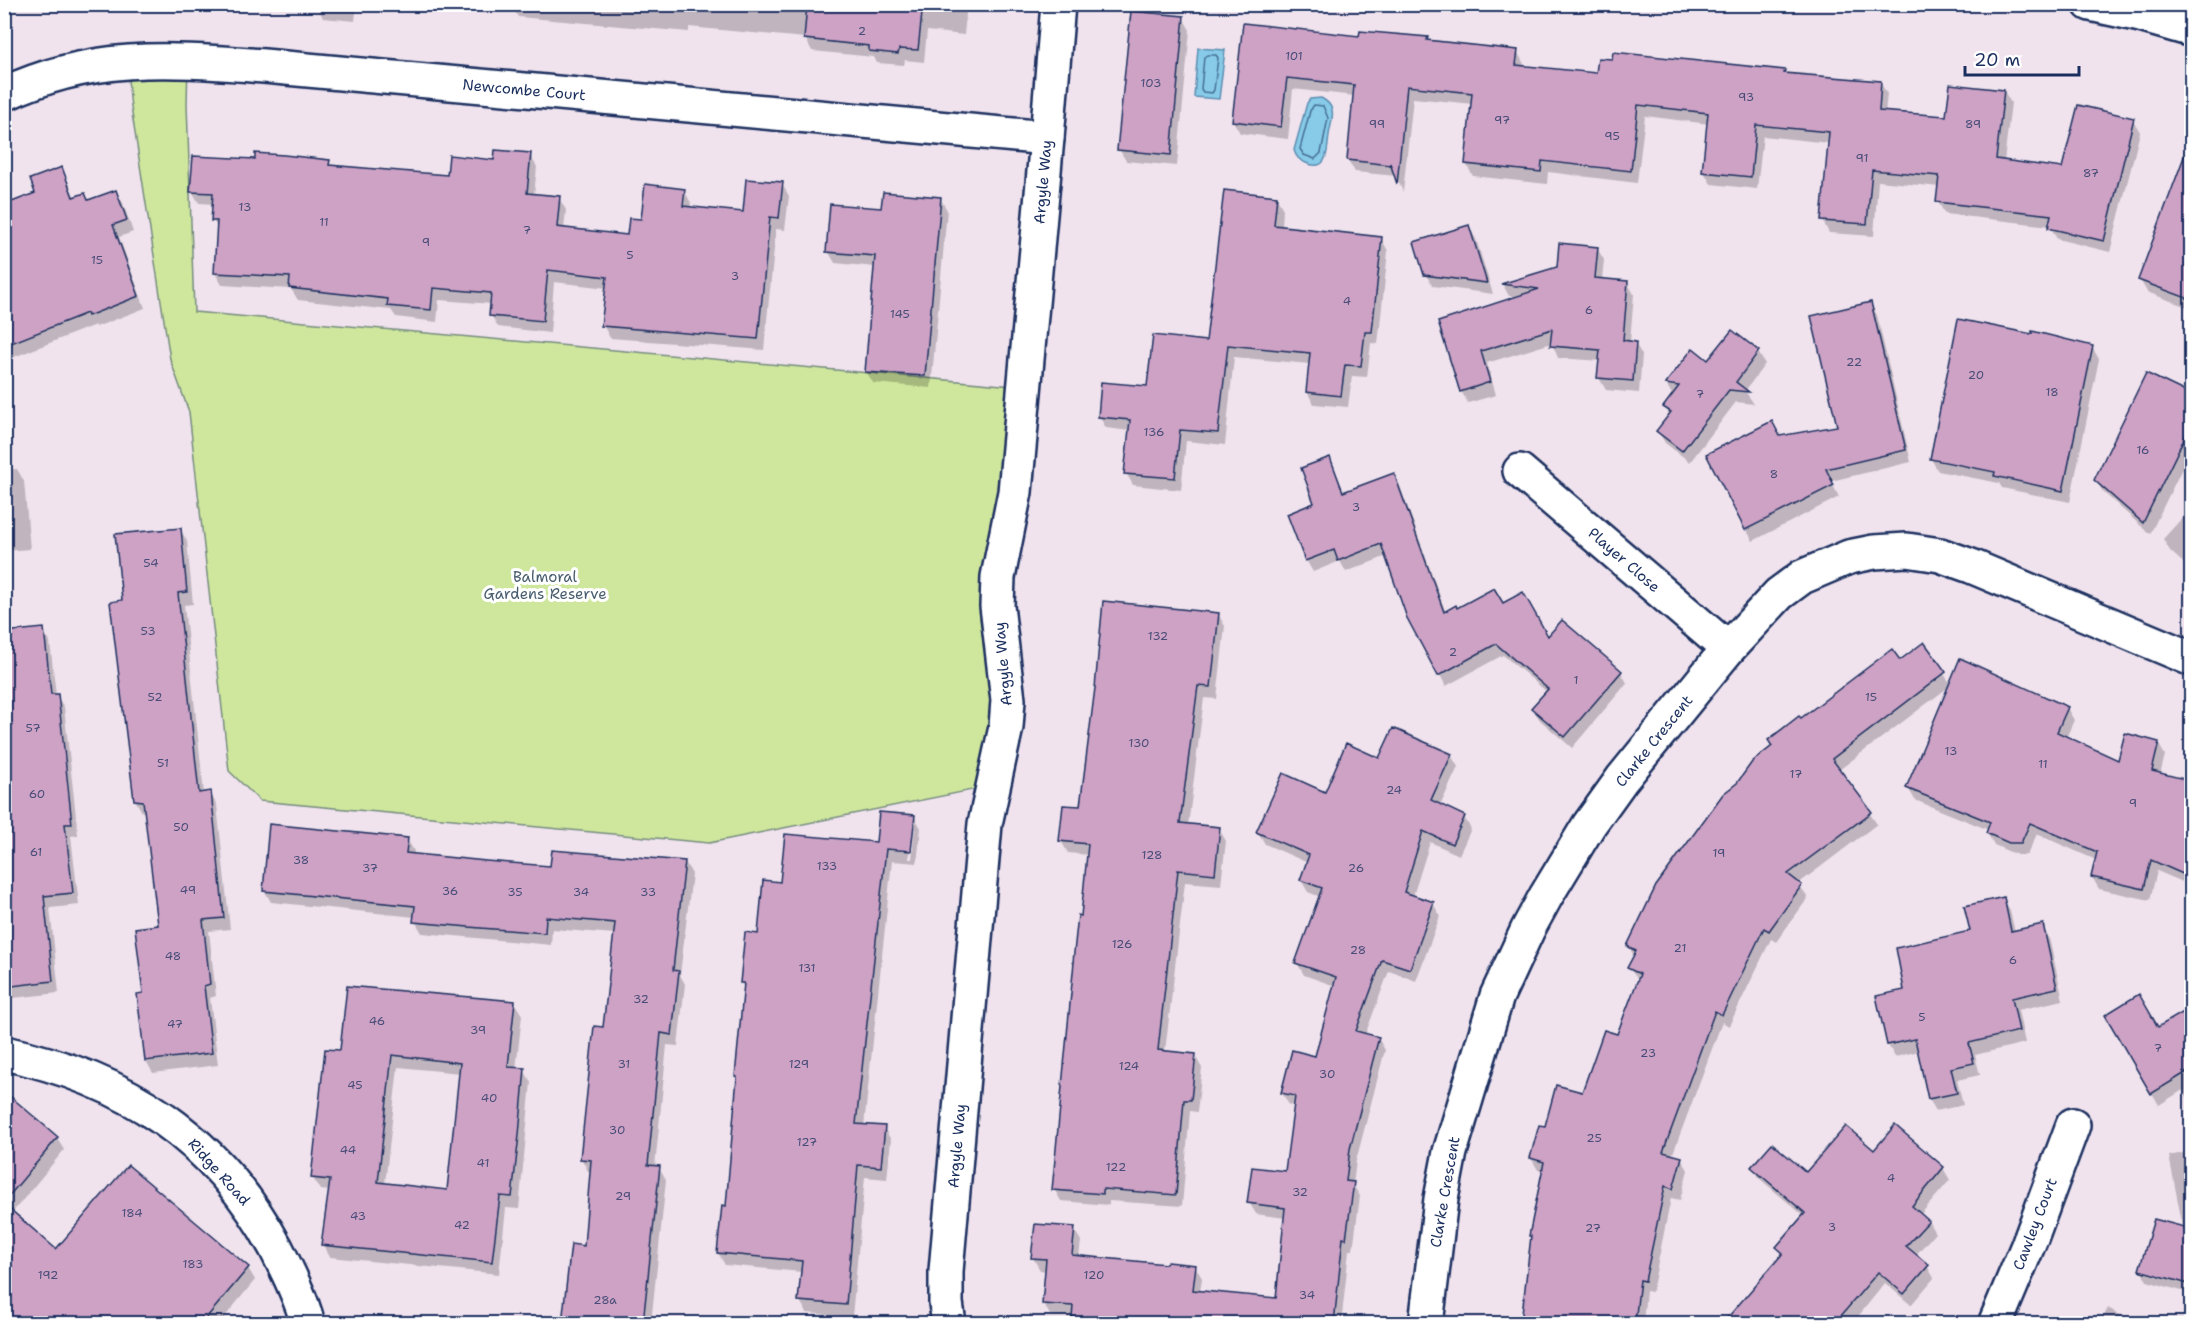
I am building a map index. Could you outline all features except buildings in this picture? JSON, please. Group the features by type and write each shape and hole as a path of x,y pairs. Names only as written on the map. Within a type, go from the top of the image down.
{"street":[{"name":"Argyle Way","path":"949,1323 946,1303 946,1271 985,824 1006,727 1008,700 997,606 998,576 1015,492 1058,4"},
{"path":"2090,4 2192,30"},
{"name":"Newcombe Court","path":"4,94 43,79 99,64 175,60 288,68 1047,138"},
{"name":"Player Close","path":"1520,471 1728,649"},
{"name":"Clarke Crescent","path":"1426,1323 1441,1199 1450,1152 1497,996 1537,912 1589,825 1622,779 1728,649 1779,594 1802,577 1849,557 1874,552 1907,550 1940,555 2192,659"},
{"name":"Ridge Road","path":"4,1053 56,1066 120,1093 162,1116 206,1152 240,1192 262,1224 284,1264 308,1323"},
{"name":"Cawley Court","path":"1995,1323 2031,1238 2073,1125"}],"green space":[{"name":"Balmoral Gardens Reserve","path":"126,61 188,61 187,104 194,312 1024,387 992,786 709,843 260,801 229,771 189,412 170,359"}],"water":[{"path":"1198,48 1225,50 1219,99 1194,97"},
{"path":"1321,98 1330,105 1332,119 1327,153 1323,162 1314,165 1300,159 1294,150 1307,103 1310,99"}]}
